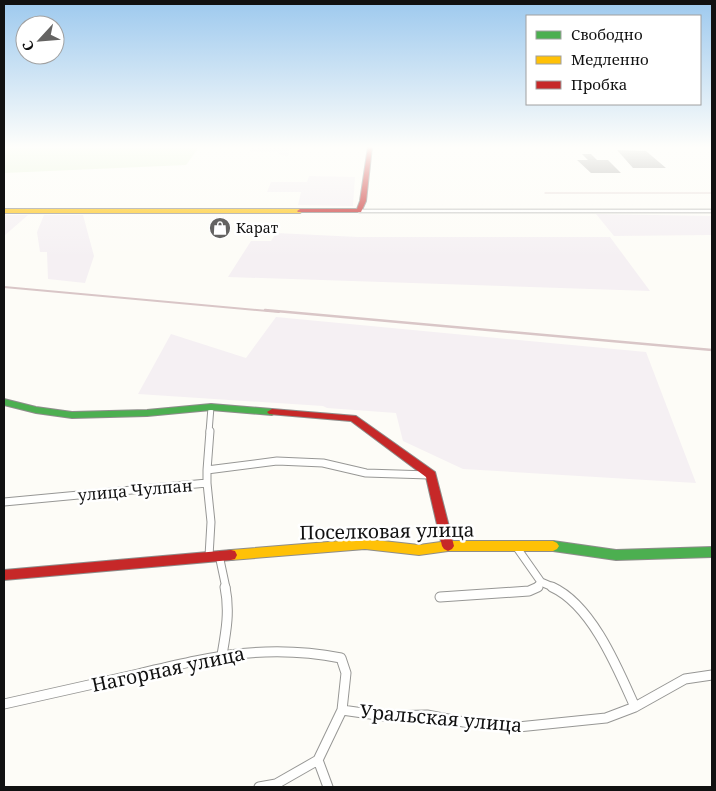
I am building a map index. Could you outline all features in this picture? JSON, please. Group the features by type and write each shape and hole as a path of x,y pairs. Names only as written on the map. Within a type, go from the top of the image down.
{"street":[{"path":"358,211 363,201 365,184"},
{"path":"4,211 712,211"},
{"path":"4,402 36,410 72,415 211,407 353,418 431,475 448,546"},
{"path":"207,470 211,407"},
{"name":"улица Чулпан","path":"4,502 207,483 207,470 277,461 323,463 366,474 431,475"},
{"path":"207,483 211,522 208,556"},
{"name":"Поселковая улица","path":"4,575 219,555 365,544 420,550 448,546 550,545 616,555 712,552"},
{"path":"515,545 541,582 565,592 590,622 612,656 635,707"},
{"path":"219,555 228,608 228,623 222,656"},
{"path":"440,597 529,591 537,588 541,582"},
{"name":"Нагорная улица","path":"4,704 222,656 254,651 316,652 341,658 346,673 342,710"},
{"name":"Уральская улица","path":"318,760 342,710 384,716 427,714 469,723 518,727 606,718 635,707 685,679 712,675"},
{"path":"259,787 276,784 318,760 328,787"}],"shaded area":[{"path":"270,184 355,184 353,206 298,205 301,192 267,192"},
{"path":"596,214 712,216 712,235 614,236"},
{"path":"4,215 28,215 4,236"},
{"path":"44,215 83,215 94,256 85,283 48,279 47,252 40,252 37,232"},
{"path":"276,233 358,237 610,237 650,291 228,277 251,241 271,241"},
{"path":"276,317 646,352 696,483 463,469 403,441 396,413 327,408 323,406 138,394 171,334 246,358"}],"railway":[{"path":"545,193 712,193"},
{"path":"4,287 279,312"},
{"path":"265,310 712,350"}],"traffic: fast":[{"path":"4,402 36,410 72,415 147,413 211,407 272,412"},
{"path":"553,546 616,555 712,552"}],"traffic: slow":[{"path":"4,211 300,211"},
{"path":"231,555 365,544 419,550 448,546 553,546"}],"traffic: jam":[{"path":"300,211 359,211 363,201 365,184"},
{"path":"272,412 353,418 431,475 448,546"},
{"path":"4,575 231,555"}],"place":[{"name":"Карат","path":"220,228"}]}
